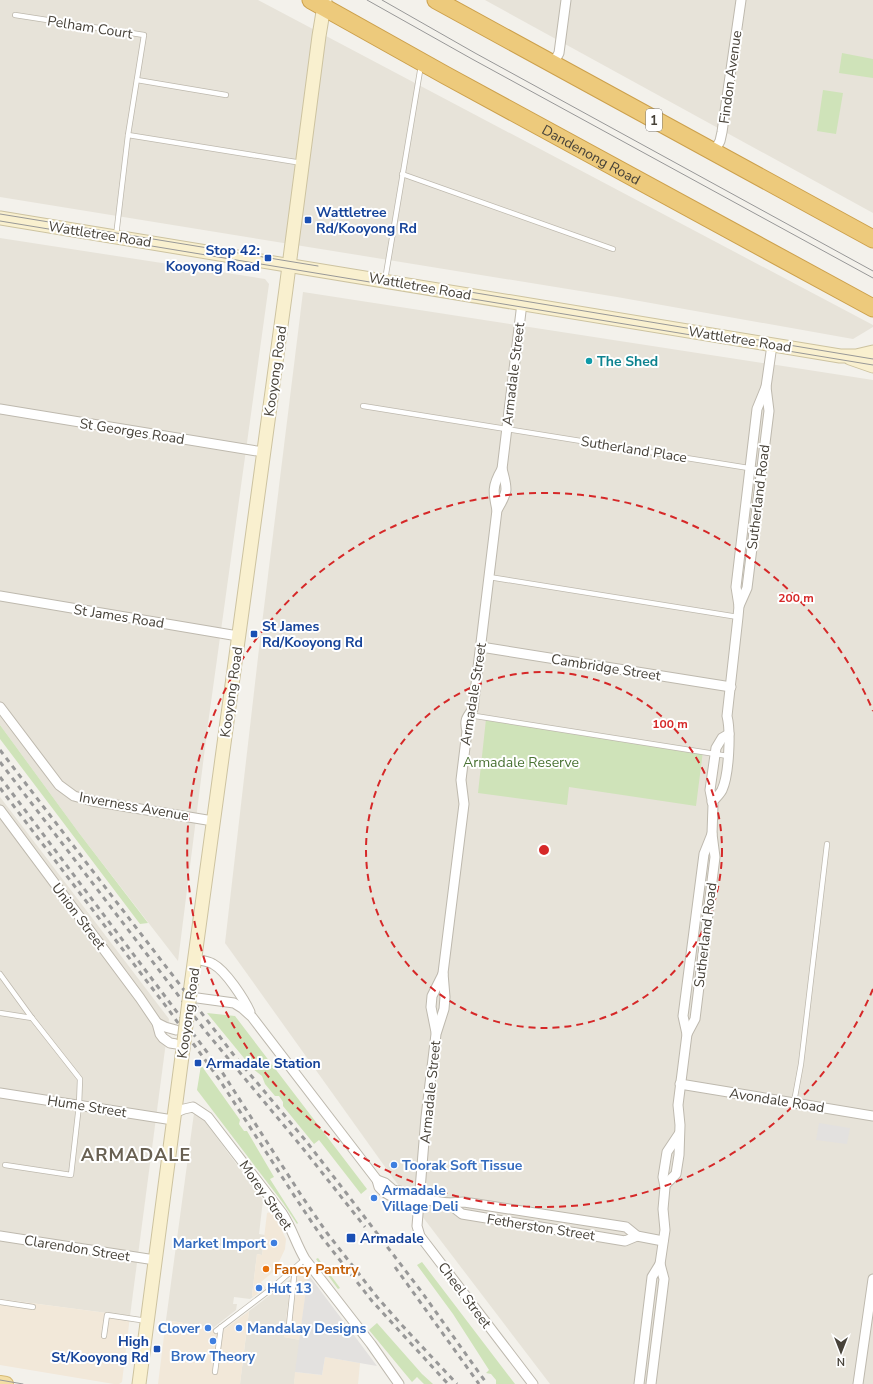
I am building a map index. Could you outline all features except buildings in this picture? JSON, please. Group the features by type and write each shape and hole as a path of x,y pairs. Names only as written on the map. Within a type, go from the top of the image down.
{"highway":[{"name":"1","path":"436,0 873,239"},
{"name":"Dandenong Road","path":"320,2 421,62 873,308"}],"main road":[{"path":"0,1383 6,1384"}],"street":[{"path":"553,64 559,53 566,0"},
{"name":"Findon Avenue","path":"714,152 720,141 722,132 741,0"},
{"name":"Kooyong Road","path":"138,1384 289,265 320,2"},
{"name":"Wattletree Road","path":"0,218 385,280 840,356 873,366"},
{"name":"Armadale Street","path":"419,1199 426,1117 436,1034 444,1009 445,997 443,973 464,804 460,780 466,731 466,717 473,709 497,510 493,493 494,482 502,469 522,303"},
{"name":"Sutherland Road","path":"712,802 723,789 728,756 730,724 727,716 739,606 736,587 757,409 766,387 772,345"},
{"name":"Wattletree Road","path":"840,356 856,356 873,352"},
{"name":"Sutherland Road","path":"739,606 747,588 762,470 769,411 766,387"},
{"name":"St Georges Road","path":"0,409 263,452"},
{"name":"St James Road","path":"0,596 238,636"},
{"name":"Cambridge Street","path":"481,647 731,687"},
{"name":"Inverness Avenue","path":"0,707 59,785 74,796 92,801 213,820"},
{"name":"Sutherland Road","path":"665,1185 674,1177 677,1170 680,1145 678,1105 687,1034 683,1016 704,854 712,834 712,802 710,790 714,754 718,742 729,734"},
{"name":"Union Street","path":"0,810 140,998 157,1023 160,1034 163,1038 170,1043 184,1043"},
{"path":"195,959 209,962 218,968 243,998 252,1017"},
{"name":"Armadale Street","path":"436,1034 431,1007 432,996 443,973"},
{"path":"191,996 234,1003 242,1008 252,1017 377,1180 385,1183 392,1190 410,1193 419,1199"},
{"path":"157,1023 176,1030"},
{"name":"Avondale Road","path":"680,1084 873,1116"},
{"name":"Hume Street","path":"0,1093 174,1117"},
{"name":"Morey Street","path":"174,1117 189,1107 193,1107 208,1117 284,1216 292,1229 300,1251 305,1259 399,1384"},
{"path":"651,1384 664,1279 660,1264 665,1230 663,1209 665,1185 663,1177 667,1152 679,1134"},
{"name":"Fetherston Street","path":"419,1199 448,1204 464,1202 626,1227 637,1236 663,1240"},
{"name":"Cheel Street","path":"419,1199 417,1226 420,1236 533,1384"},
{"name":"Fetherston Street","path":"448,1204 462,1214 509,1222 626,1241 637,1236"},
{"path":"509,1222 511,1209"},
{"path":"559,1230 561,1217"},
{"path":"572,1232 574,1219"},
{"name":"Clarendon Street","path":"0,1236 155,1260"},
{"path":"639,1384 652,1277 660,1264"},
{"path":"858,1384 873,1279"}],"lane":[{"name":"Pelham Court","path":"15,15 144,35 137,80"},
{"path":"385,280 421,62"},
{"path":"116,236 128,135 137,80 226,95"},
{"path":"128,135 302,163"},
{"path":"402,174 613,248"},
{"name":"Sutherland Place","path":"363,406 762,470"},
{"path":"489,577 722,616 738,617"},
{"path":"469,715 728,756"},
{"path":"794,1102 801,1064 827,844"},
{"path":"0,974 32,1018 80,1079 79,1105 70,1174 5,1165"},
{"path":"0,1014 32,1018"},
{"path":"216,1331 271,1289 305,1259"},
{"path":"289,1325 295,1268"},
{"path":"0,1302 33,1307"},
{"path":"104,1336 107,1315 147,1321"},
{"path":"215,1372 221,1327"}],"shaded area":[{"path":"0,0 258,0 873,325 873,327 853,339 617,297 0,197"},
{"path":"485,0 873,0 873,213"},
{"path":"0,238 265,279 269,284 208,724 178,961 79,833 0,725"},
{"path":"303,292 873,380 873,1384 550,1384 393,1178 225,943 260,640"},
{"path":"0,797 169,1019 130,1316 0,1299"},
{"path":"194,1113 203,1119 263,1200 259,1234 265,1235 262,1255 257,1254 253,1297 250,1299 234,1297 233,1304 237,1304 236,1310 213,1328 166,1320"},
{"path":"819,1123 850,1128 847,1144 816,1140"},
{"path":"274,1211 281,1222 278,1222 286,1239 285,1249 273,1272 261,1282 266,1288 253,1297 257,1254 262,1255 267,1213"},
{"path":"302,1271 305,1271 308,1274 300,1340 284,1337 291,1279"},
{"path":"308,1274 377,1366 325,1357 322,1375 295,1372"},
{"path":"291,1279 284,1337 300,1340 294,1384 240,1384 249,1311"},
{"path":"0,1299 130,1316 122,1382 119,1384 114,1384 0,1365"},
{"path":"249,1311 240,1384 158,1384 166,1320 213,1328 218,1334"},
{"path":"325,1357 360,1363 358,1384 294,1384 295,1372 322,1375"}],"green space":[{"path":"842,53 873,59 873,78 839,73"},
{"path":"823,90 843,93 836,134 817,131"},
{"name":"Armadale Reserve","path":"486,719 703,751 696,806 569,787 567,805 478,793"},
{"path":"0,725 79,833 148,923 140,924 0,739"},
{"path":"207,1013 235,1016 367,1189 361,1194 319,1140 314,1144 283,1106 283,1102 279,1096 275,1096 265,1084 262,1076 253,1069"},
{"path":"201,1065 240,1120 239,1124 244,1131 247,1131 274,1177 270,1179 298,1223 297,1224 283,1203 197,1090"},
{"path":"318,1258 340,1288 338,1289 316,1259"},
{"path":"422,1262 515,1384 496,1384 496,1380 491,1374 486,1373 489,1370 453,1314 417,1265"},
{"path":"377,1323 422,1374 433,1384 424,1384 417,1377 412,1382 369,1330"}],"tram line":[{"path":"367,0 873,278"},
{"path":"382,0 475,53 873,271"},
{"path":"0,214 318,266"},
{"path":"0,221 873,365"},
{"path":"440,287 873,359"},
{"path":"0,1380 23,1384"}],"railway":[{"path":"0,750 233,1054 306,1141 347,1194 421,1291 487,1384"},
{"path":"0,762 207,1033 301,1146 365,1227"},
{"path":"0,777 222,1072 327,1233 377,1297 457,1384"},
{"path":"0,788 168,1009 219,1079 321,1236 372,1301 448,1384"},
{"path":"395,1267 479,1384"}],"place":[{"name":"Wattletree Rd/Kooyong Rd","path":"308,220"},
{"name":"Stop 42: Kooyong Road","path":"268,258"},
{"name":"The Shed","path":"589,361"},
{"name":"St James Rd/Kooyong Rd","path":"254,634"},
{"name":"Armadale Station","path":"198,1063"},
{"name":"Toorak Soft Tissue","path":"394,1165"},
{"name":"Armadale Village Deli","path":"374,1198"},
{"name":"Armadale","path":"351,1238"},
{"name":"Market Import","path":"274,1243"},
{"name":"Fancy Pantry","path":"266,1269"},
{"name":"Hut 13","path":"259,1288"},
{"name":"Clover","path":"208,1328"},
{"name":"Mandalay Designs","path":"239,1328"},
{"name":"Brow Theory","path":"213,1341"},
{"name":"High St/Kooyong Rd","path":"157,1349"}],"district":[{"name":"ARMADALE","path":"136,1155"}]}
